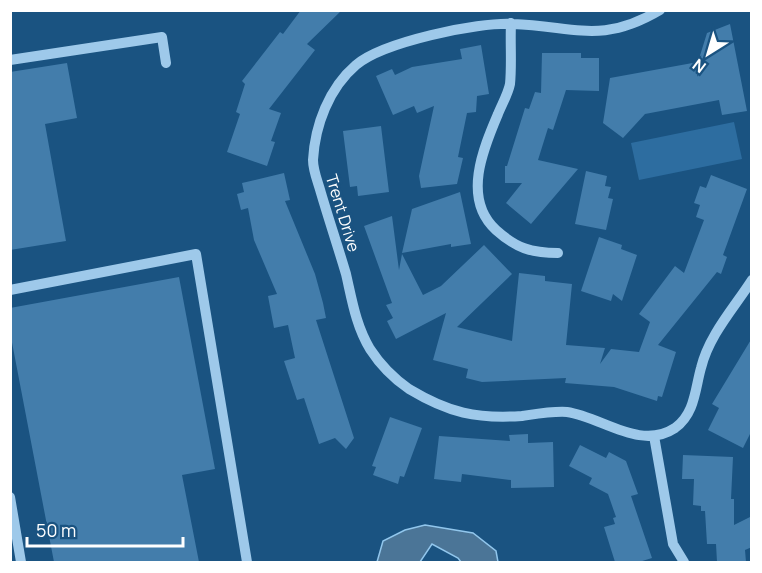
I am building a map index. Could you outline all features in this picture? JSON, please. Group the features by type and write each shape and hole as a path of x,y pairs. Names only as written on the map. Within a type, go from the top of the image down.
{"street":[{"name":"Trent Drive","path":"654,436 630,434 608,424 566,412 497,417 451,411 390,376 370,348 355,314 313,164 315,138 338,83 358,63 384,47 429,36 511,23 592,33 635,25 660,10"},
{"path":"511,23 510,85 484,146 478,181 478,201 488,223 509,242 534,253 558,253"},
{"path":"10,60 162,37 166,63"},
{"path":"10,290 196,254 247,562"},
{"path":"684,562 673,544 654,436 676,427 689,411 702,364 715,334 752,280"},
{"path":"10,498 21,562"}],"shaded area":[{"path":"734,122 742,159 639,180 631,143"},
{"path":"425,525 473,533 496,551 498,562 461,562 458,558 432,544 420,562 377,562 383,541 405,530"}],"building":[{"path":"301,10 342,10 307,44 315,50 269,109 281,113 271,141 275,142 267,166 227,152 240,114 236,112 245,84 242,81 280,32 283,34"},
{"path":"730,24 747,111 722,115 719,100 645,114 623,138 603,123 610,78 698,62 707,33"},
{"path":"481,45 489,94 477,96 476,112 467,113 458,157 463,158 457,184 421,188 419,176 434,106 417,113 414,106 393,115 376,76 392,69 395,75 412,67 462,59 460,49"},
{"path":"542,53 581,53 581,58 599,58 599,91 566,90 553,130 548,128 538,160 578,169 531,224 506,203 522,183 505,183 505,166 507,166 525,108 529,109 535,92 541,93"},
{"path":"67,63 77,118 45,124 66,241 10,250 10,72"},
{"path":"381,126 389,192 358,196 357,186 350,187 343,131"},
{"path":"586,171 607,176 605,186 611,187 608,198 613,199 606,230 575,224"},
{"path":"284,173 290,200 285,201 315,274 323,303 326,318 316,320 354,438 346,449 335,438 319,444 304,398 297,400 284,361 295,358 288,325 274,328 268,296 277,294 254,240 248,208 241,210 237,194 244,192 242,183"},
{"path":"711,175 747,189 723,255 727,257 721,274 717,272 658,345 676,352 662,397 658,396 657,401 614,387 565,383 566,378 482,382 466,378 468,369 433,360 446,313 396,339 387,321 393,318 386,305 392,303 364,226 392,216 399,270 402,254 423,295 441,286 484,245 512,274 457,327 512,341 519,273 545,276 545,281 572,284 566,345 605,348 600,364 611,349 639,352 650,322 639,314 675,266 684,273 704,220 696,217 700,205 694,203 700,186 706,188"},
{"path":"460,192 471,244 451,247 451,244 402,253 412,209"},
{"path":"599,237 622,245 621,249 637,255 622,301 613,294 611,301 581,291"},
{"path":"179,277 215,469 182,475 199,562 54,562 10,332 10,308"},
{"path":"752,338 752,430 743,448 708,430 719,408 712,404"},
{"path":"390,417 422,428 404,477 400,476 398,484 373,475 376,467 372,466"},
{"path":"528,434 528,443 553,442 554,487 511,488 511,480 462,474 461,482 434,479 439,436 510,441 509,435"},
{"path":"580,445 606,458 609,452 626,461 638,494 631,496 652,558 639,562 615,562 604,527 615,524 613,518 616,517 608,494 589,484 592,478 569,466"},
{"path":"683,455 733,457 731,499 734,499 734,525 752,516 752,547 745,550 746,562 717,562 716,544 707,544 705,511 701,511 701,506 693,505 694,479 682,479"}]}
